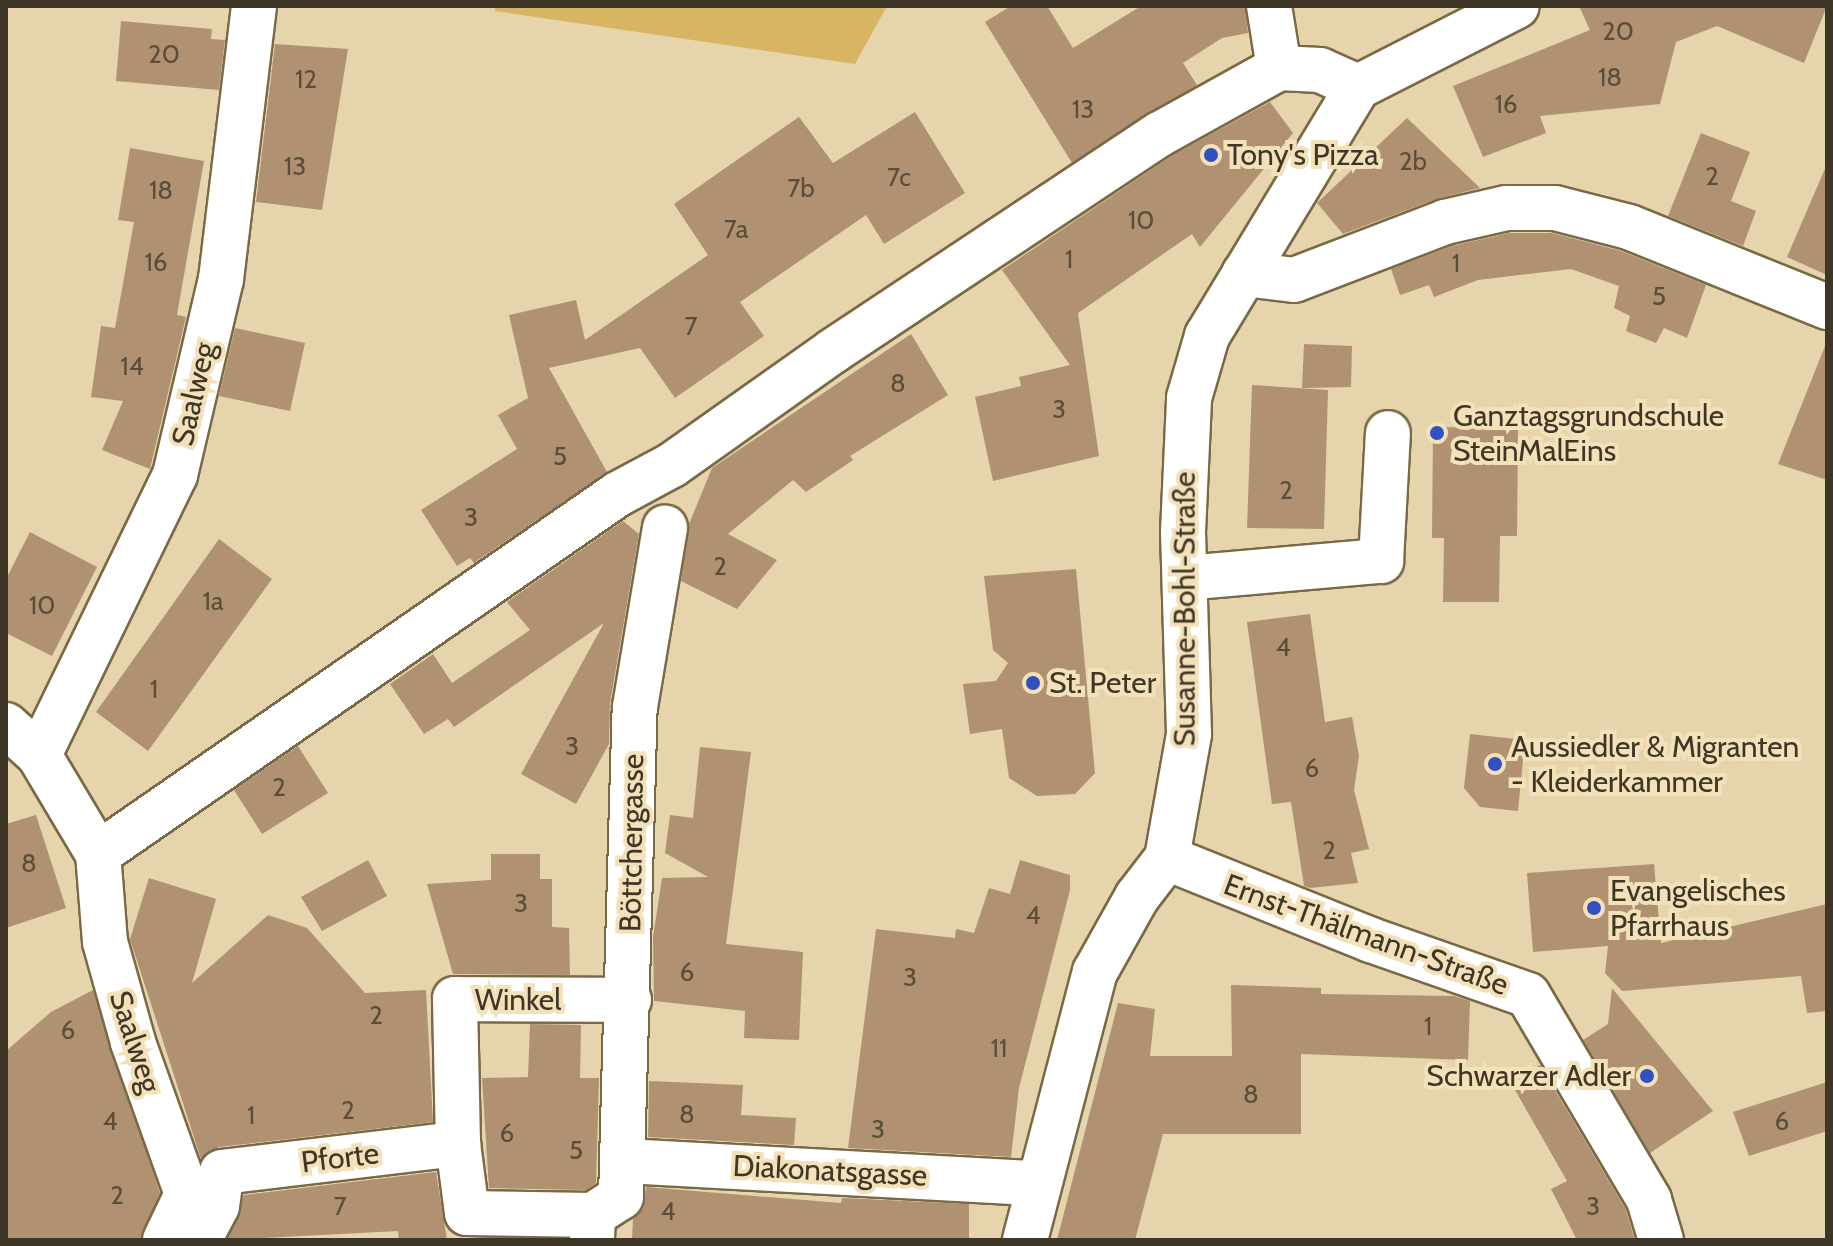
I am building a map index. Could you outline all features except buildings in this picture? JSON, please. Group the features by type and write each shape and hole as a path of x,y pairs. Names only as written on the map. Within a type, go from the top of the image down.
{"street":[{"name":"Saalweg","path":"39,755 175,475 221,279 254,6"},
{"path":"1269,6 1279,68"},
{"path":"98,854 833,351 1160,134 1279,68 1320,70 1358,87 1517,6"},
{"name":"Susanne-Bohl-Straße","path":"1025,1240 1036,1183 1095,972 1137,897 1167,858 1189,734 1185,578 1189,398 1207,336 1358,87"},
{"path":"1244,274 1294,280 1445,222 1506,208 1555,208 1657,238 1827,307"},
{"path":"1185,578 1381,561 1388,433"},
{"name":"Böttchergasse","path":"593,1228 621,1197 635,707 665,527"},
{"name":"Saalweg","path":"6,725 39,755 98,854 105,942 133,1042 187,1194 165,1240"},
{"name":"Ernst-Thälmann-Straße","path":"1167,858 1371,940 1528,995 1649,1200 1661,1240"},
{"name":"Winkel","path":"593,1228 467,1213 458,1144 455,999 629,1000"},
{"name":"Pforte","path":"199,1240 217,1206 222,1172 458,1144"},
{"name":"Diakonatsgasse","path":"624,1161 1036,1183"}],"shaded area":[{"path":"496,6 887,6 855,64 495,11"}],"place":[{"name":"Tony's Pizza","path":"1211,155"},
{"name":"Ganztagsgrundschule SteinMalEins","path":"1437,433"},
{"name":"St. Peter","path":"1033,683"},
{"name":"Aussiedler & Migranten - Kleiderkammer","path":"1495,764"},
{"name":"Evangelisches Pfarrhaus","path":"1594,908"},
{"name":"Schwarzer Adler","path":"1647,1076"}]}
